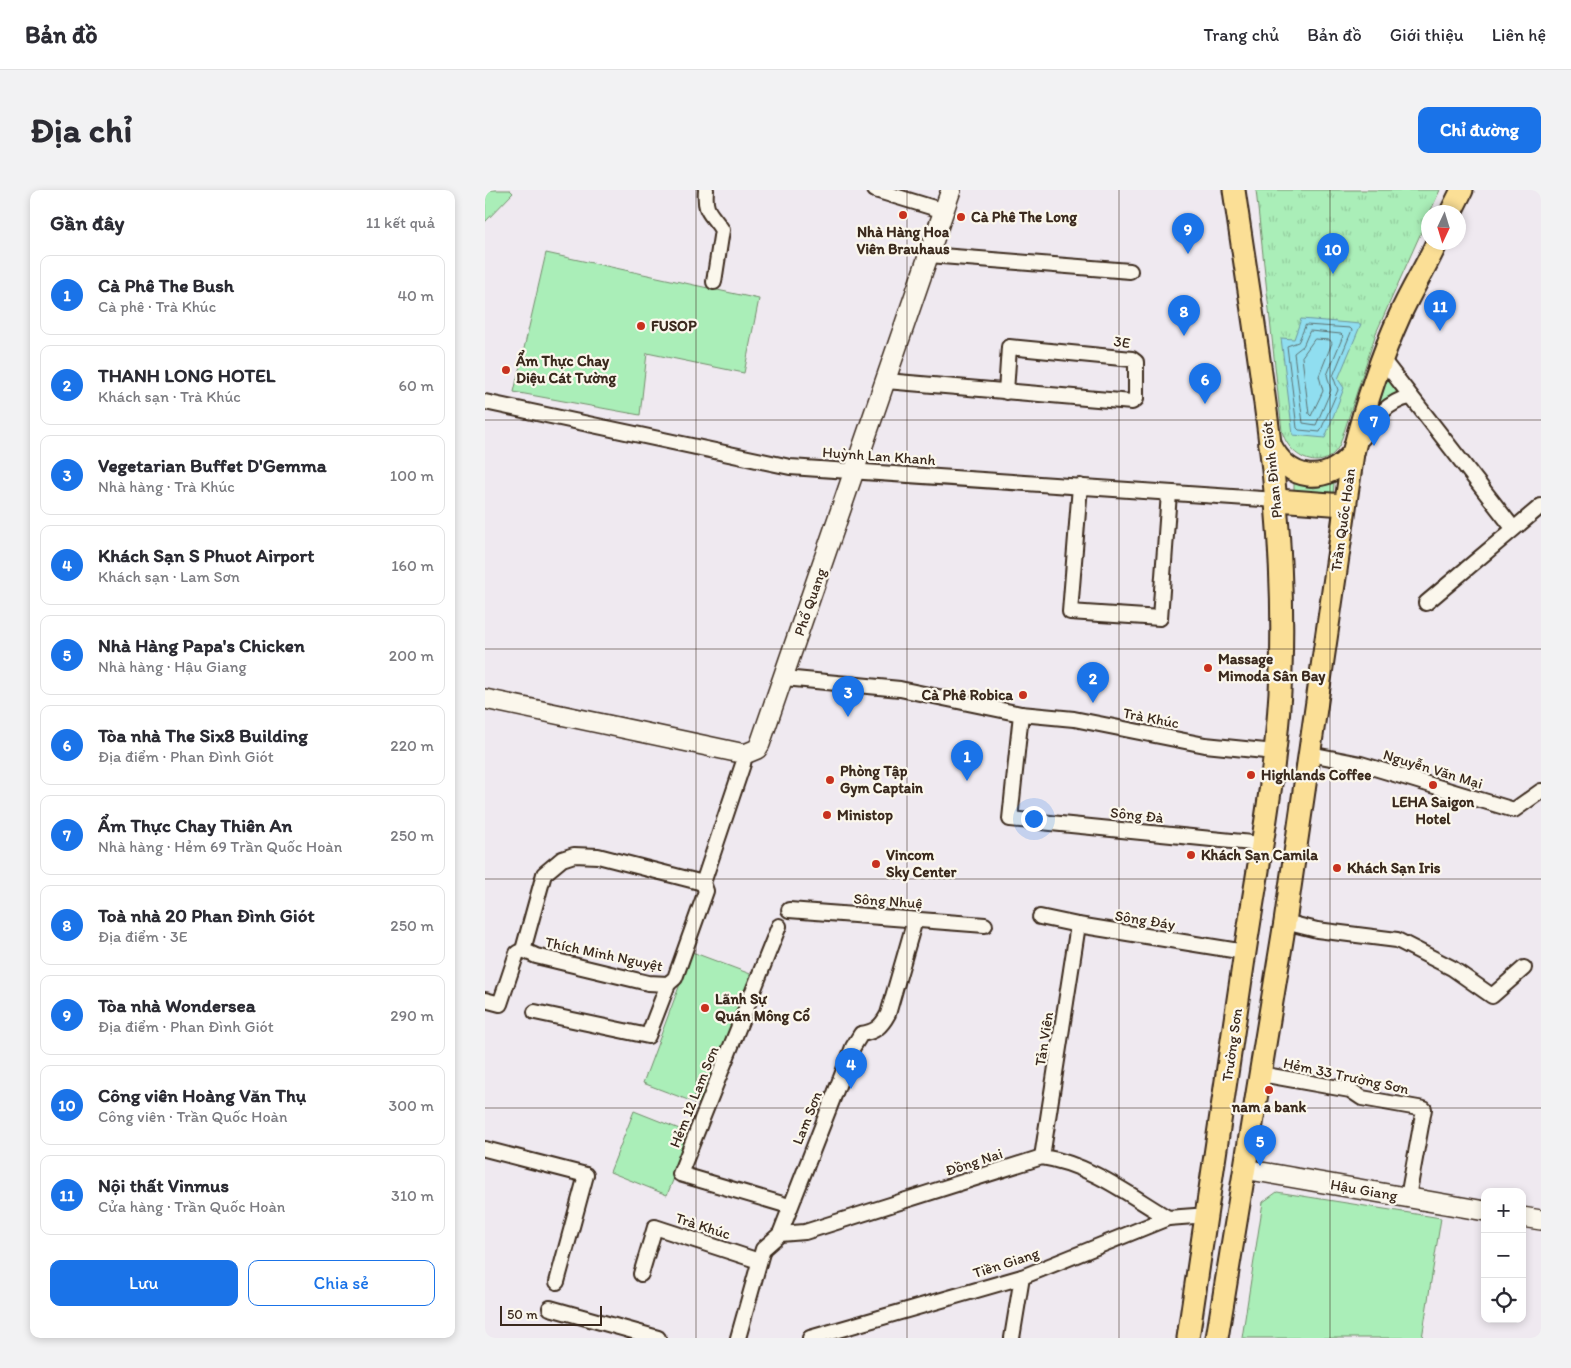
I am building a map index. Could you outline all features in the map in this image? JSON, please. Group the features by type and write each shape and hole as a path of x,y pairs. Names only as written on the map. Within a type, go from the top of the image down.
{"main road":[{"name":"Phổ Quang","path":"745,754 757,750 761,744 951,190"},
{"name":"Phan Đình Giót","path":"1234,190 1277,500 1282,621 1281,670 1275,752"},
{"path":"1454,205 1462,190"},
{"name":"Trần Quốc Hoàn","path":"1310,754 1345,505 1353,453 1361,419 1400,314 1433,250"},
{"path":"1270,444 1286,466 1293,471 1309,475 1327,474 1353,453"},
{"path":"1277,500 1345,505"},
{"path":"485,699 745,754"},
{"name":"Trường Sơn","path":"1188,1338 1208,1215 1275,752"},
{"path":"1217,1338 1261,1074 1310,754"},
{"name":"Hậu Giang","path":"1244,1169 1481,1209"},
{"path":"1526,1218 1541,1220"}],"street":[{"path":"706,190 705,204 711,217 722,230 714,282"},
{"path":"875,190 944,211"},
{"path":"929,254 1130,271"},
{"name":"3E","path":"886,381 1006,392 1132,402 1136,399 1136,362 1132,359 1009,347 1006,392"},
{"path":"1382,360 1513,528"},
{"path":"1353,453 1381,412 1394,402 1410,397"},
{"name":"Huỳnh Lan Khanh","path":"485,402 790,467 1277,500"},
{"path":"1080,486 1070,612 1160,618 1169,493"},
{"path":"1426,603 1541,506"},
{"name":"Trà Khúc","path":"783,678 900,689 1021,714 1074,719 1205,745 1275,752"},
{"name":"Sông Đà","path":"1021,714 1010,819 1262,844"},
{"name":"Thích Minh Nguyệt","path":"703,883 598,856 574,855 562,859 544,874 523,950 536,956 638,980 668,984 675,978 706,891 703,883 745,754"},
{"name":"Nguyễn Văn Mại","path":"1310,754 1361,764 1514,810 1541,791"},
{"name":"Sông Nhuệ","path":"789,910 985,925"},
{"name":"Sông Đáy","path":"1040,917 1245,952"},
{"name":"Lam Sơn","path":"738,1338 763,1248 780,1234 789,1206 853,1047 861,1034 872,1032 883,1025 888,1014 915,920"},
{"path":"1285,922 1317,930 1397,940 1452,968 1493,996 1525,968"},
{"name":"Tản Viên","path":"1042,1157 1078,925"},
{"name":"Hẻm 12 Lam Sơn","path":"779,926 680,1174 789,1206"},
{"path":"485,1000 500,1004 517,953 523,950"},
{"path":"535,1012 648,1036 668,984"},
{"name":"Hẻm 33 Trường Sơn","path":"1261,1074 1351,1090 1363,1098 1424,1108 1408,1197"},
{"path":"485,1149 587,1175 557,1282"},
{"name":"Đồng Nai","path":"780,1234 805,1232 1042,1157 1065,1161 1091,1172 1168,1218"},
{"name":"Tiền Giang","path":"811,1338 1022,1277 1168,1218 1208,1215"},
{"name":"Trà Khúc","path":"641,1274 655,1227 759,1261"},
{"path":"1012,1338 1022,1277"},
{"path":"550,1308 658,1338"}],"green space":[{"path":"487,190 510,190 513,193 485,222 485,193"},
{"path":"1256,190 1440,190 1433,205 1421,205 1421,232 1376,333 1340,444 1326,459 1308,460 1299,456 1292,449 1282,431"},
{"name":"FUSOP","path":"546,253 759,299 744,373 647,353 640,415 514,392"},
{"path":"1387,378 1398,394 1378,408"},
{"path":"1294,483 1314,488 1334,483 1333,496 1294,493"},
{"path":"692,952 753,975 704,1106 643,1083"},
{"path":"634,1111 692,1134 667,1195 610,1172"},
{"path":"1277,1192 1441,1218 1422,1338 1242,1338 1263,1202"}],"water":[{"path":"1301,319 1361,324 1338,379 1344,388 1325,438 1293,435 1281,338 1294,339"}],"place":[{"name":"Nhà Hàng Hoa Viên Brauhaus","path":"903,215"},
{"name":"Cà Phê The Long","path":"961,217"},
{"name":"Tòa nhà Wondersea","path":"1188,254"},
{"name":"Công viên Hoàng Văn Thụ","path":"1333,274"},
{"name":"FUSOP","path":"641,326"},
{"name":"Nội thất Vinmus","path":"1440,331"},
{"name":"Toà nhà 20 Phan Đình Giót","path":"1184,336"},
{"name":"Ẩm Thực Chay Diệu Cát Tường","path":"506,370"},
{"name":"Tòa nhà The Six8 Building","path":"1205,404"},
{"name":"Ẩm Thực Chay Thiên An","path":"1374,446"},
{"name":"Massage Mimoda Sân Bay","path":"1208,668"},
{"name":"Cà Phê Robica","path":"1023,695"},
{"name":"THANH LONG HOTEL","path":"1093,703"},
{"name":"Vegetarian Buffet D'Gemma","path":"848,717"},
{"name":"Highlands Coffee","path":"1251,775"},
{"name":"Phòng Tập Gym Captain","path":"830,780"},
{"name":"Cà Phê The Bush","path":"967,781"},
{"name":"LEHA Saigon Hotel","path":"1433,785"},
{"name":"Ministop","path":"827,815"},
{"name":"Khách Sạn Camila","path":"1191,855"},
{"name":"Vincom Sky Center","path":"876,864"},
{"name":"Khách Sạn Iris","path":"1337,868"},
{"name":"Lãnh Sự Quán Mông Cổ","path":"705,1008"},
{"name":"Khách Sạn S Phuot Airport","path":"851,1089"},
{"name":"nam a bank","path":"1269,1090"},
{"name":"Nhà Hàng Papa's Chicken","path":"1260,1166"}]}
